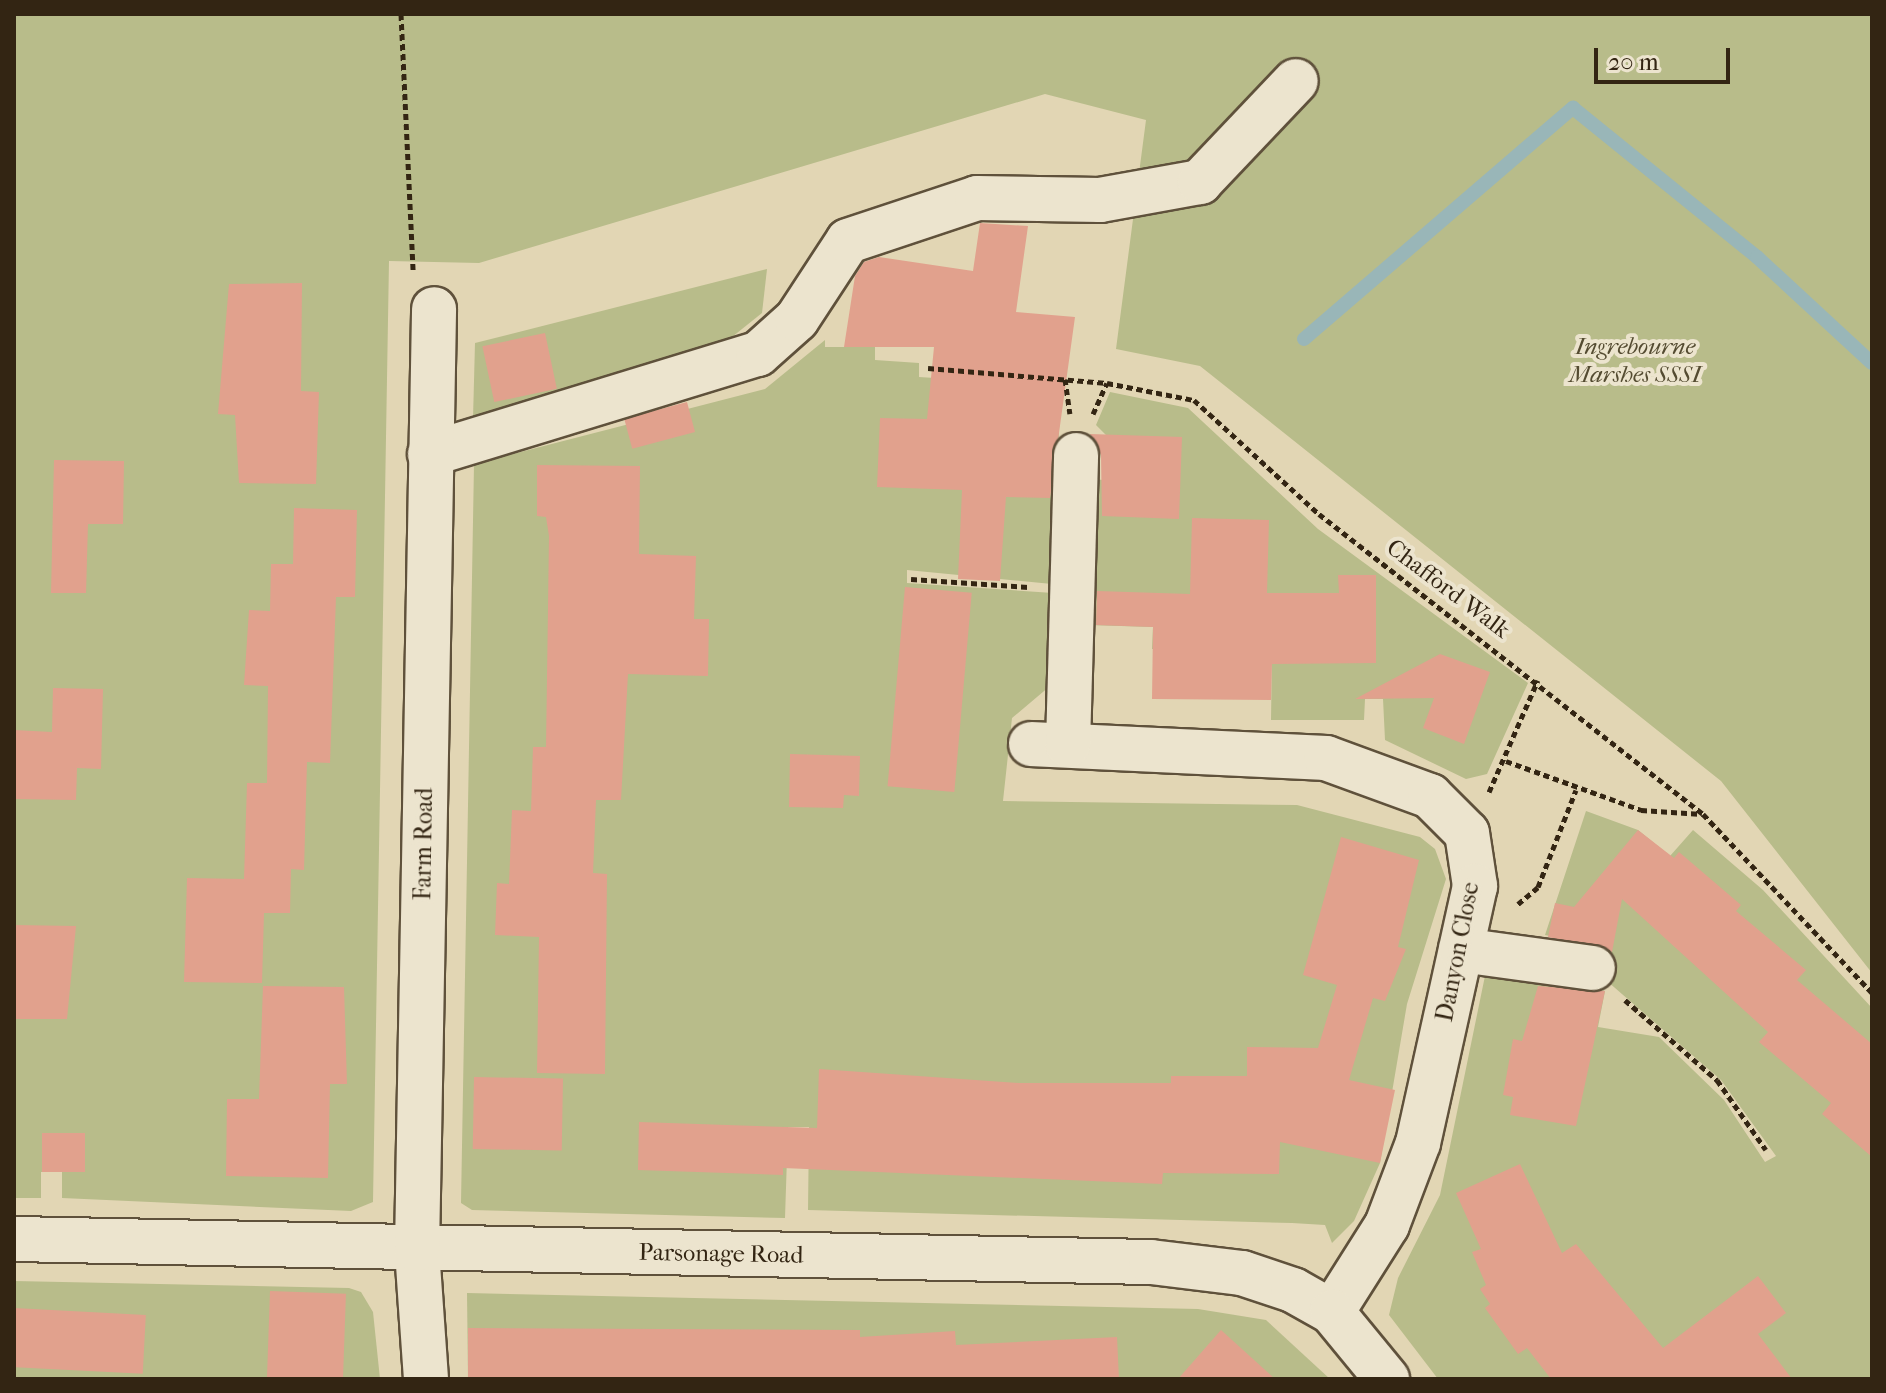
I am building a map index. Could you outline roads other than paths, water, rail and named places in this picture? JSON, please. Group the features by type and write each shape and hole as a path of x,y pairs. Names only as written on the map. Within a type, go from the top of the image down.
{"street":[{"path":"430,454 758,354 797,319 848,241 977,198 1100,200 1200,182 1296,81"},
{"name":"Farm Road","path":"426,1379 417,1249 434,309"},
{"name":"Danyon Close","path":"1076,455 1074,590 1050,745 1326,758 1430,796 1467,833 1475,886 1418,1143 1387,1225 1332,1312"},
{"path":"1461,950 1593,968"},
{"name":"Parsonage Road","path":"14,1239 1151,1262 1242,1273 1332,1312 1387,1379"}],"waterway":[{"path":"1304,339 1573,108 1757,257 1872,363"}],"park label":[{"name":"Ingrebourne Marshes SSSI","path":"1635,361"}]}
